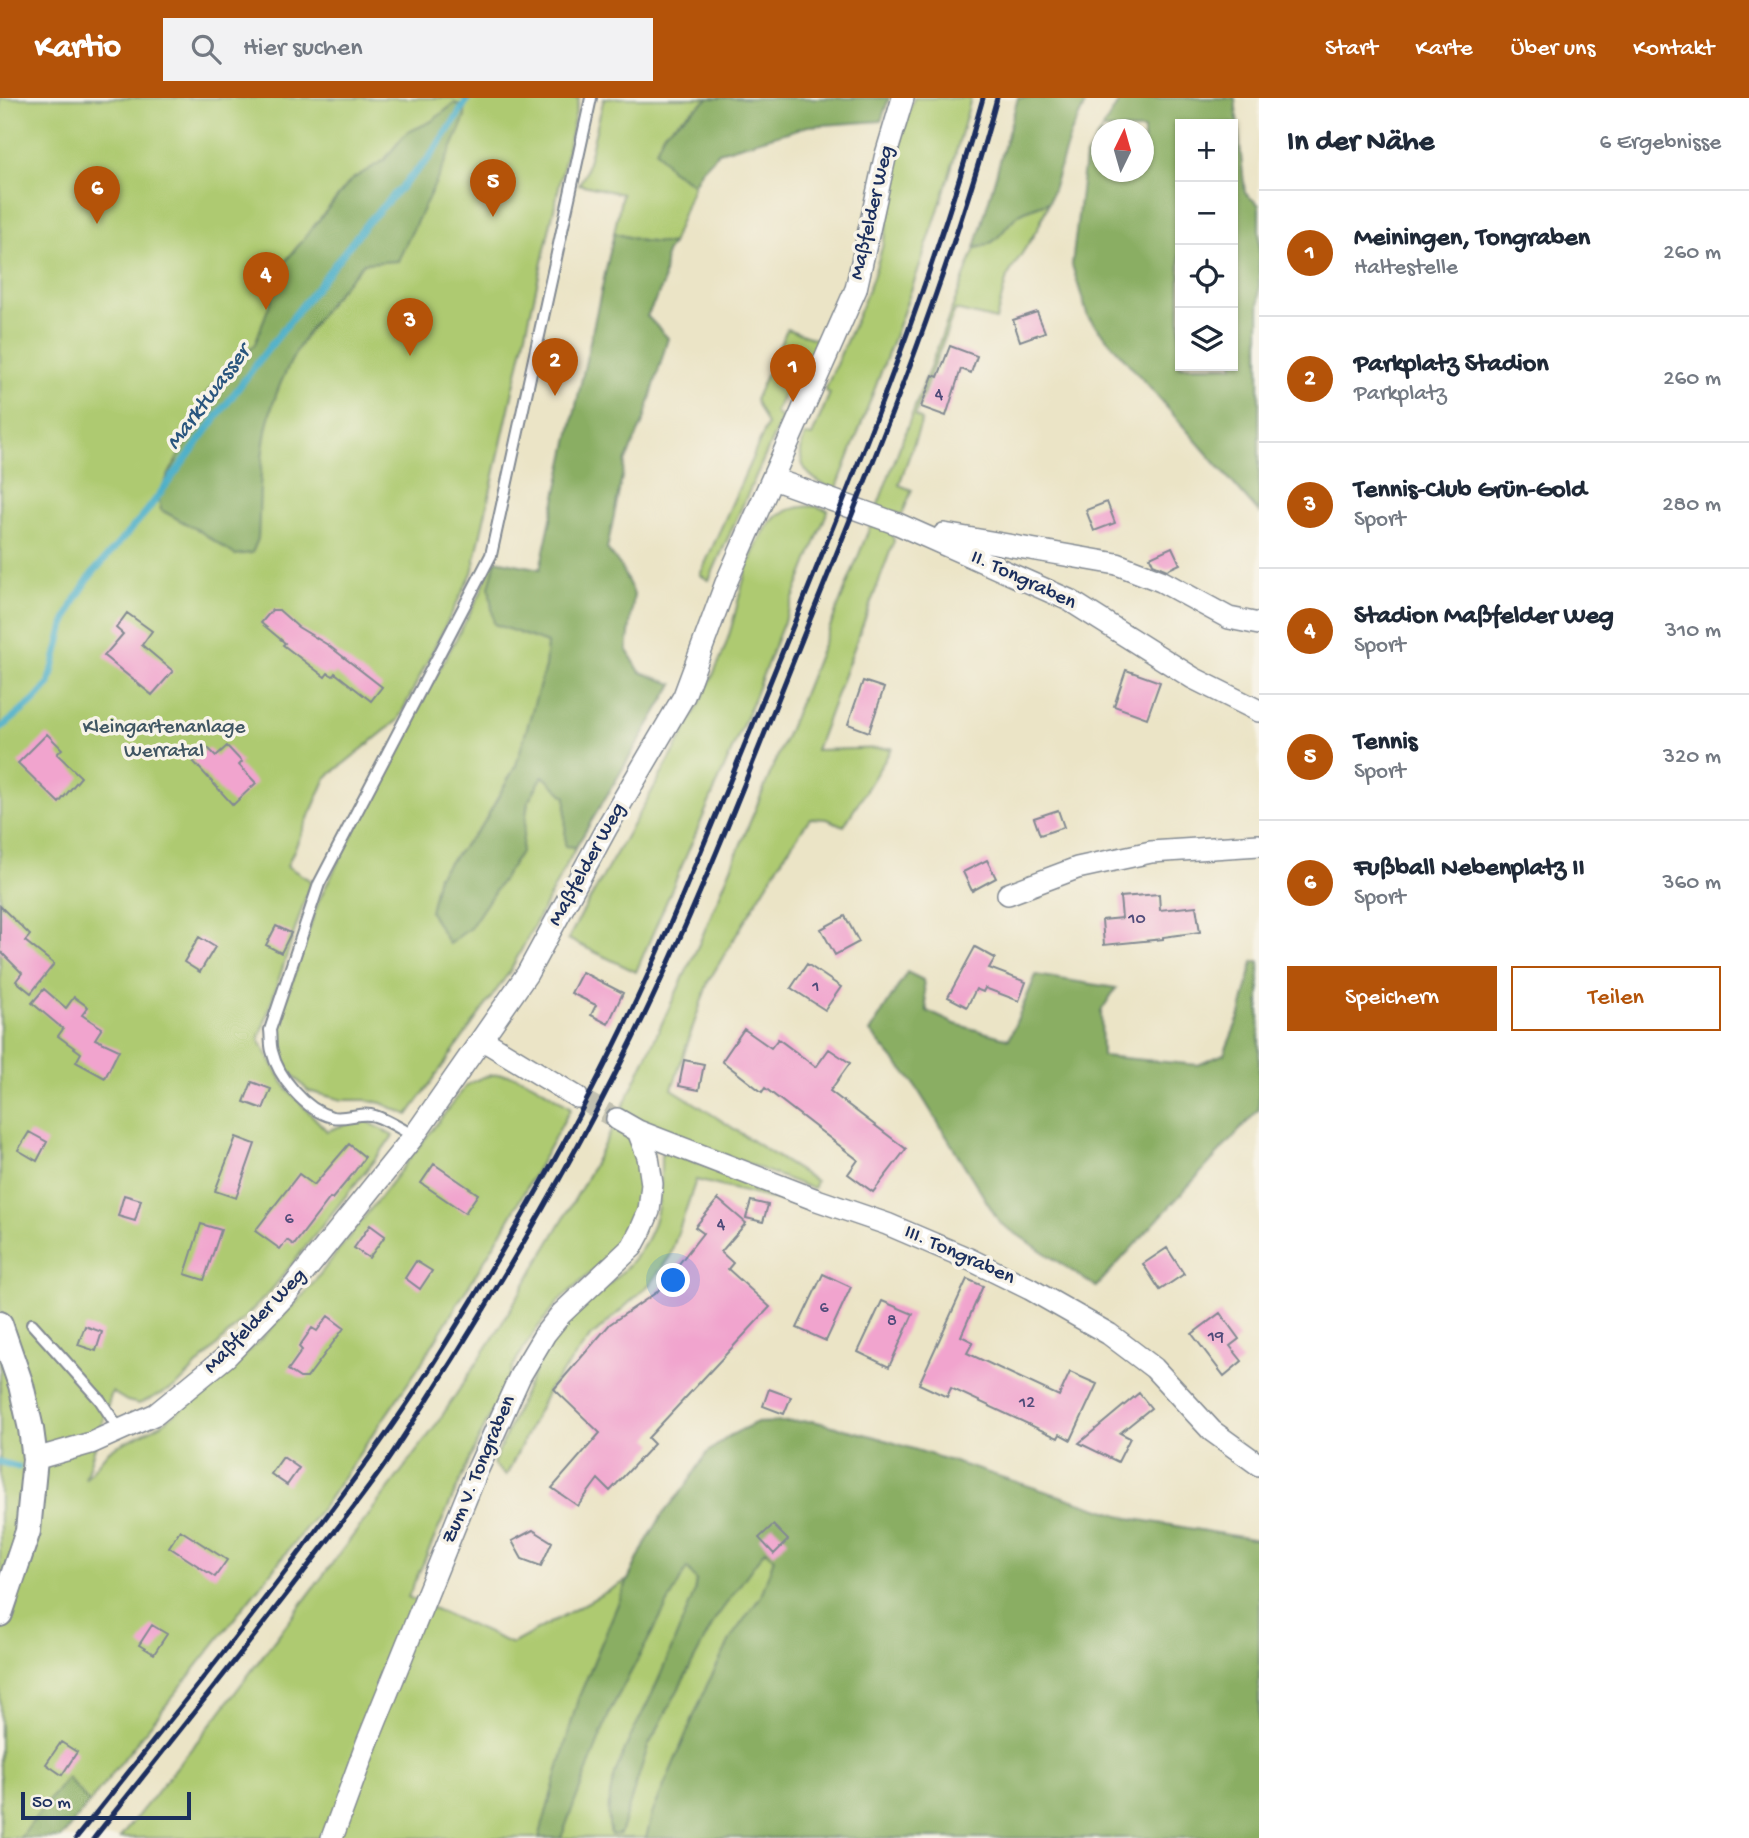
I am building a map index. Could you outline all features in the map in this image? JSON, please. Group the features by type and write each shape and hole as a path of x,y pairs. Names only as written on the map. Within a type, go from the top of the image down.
{"street":[{"name":"Maßfelder Weg","path":"35,1459 91,1443 156,1414 227,1356 286,1295 414,1136 527,974 606,829 684,695 726,583 856,289 885,158 902,98"},
{"name":"II. Tongraben","path":"773,479 898,524 1069,600 1193,678 1259,711"},
{"path":"898,524 978,542 1117,564 1161,581 1229,618 1259,624"},
{"path":"1008,894 1077,867 1151,852 1259,845"},
{"path":"483,1040 577,1097"},
{"name":"III. Tongraben","path":"617,1119 638,1130 814,1199 887,1224 1030,1289 1109,1334 1154,1368 1212,1431 1259,1465"},
{"name":"Zum V. Tongraben","path":"332,1838 367,1743 477,1471 520,1376 545,1334 561,1314 632,1247 640,1233 649,1211 652,1184 648,1157 638,1130"},
{"path":"0,1324 21,1385 35,1459 28,1531 0,1614"}],"lane":[{"path":"414,1136 375,1115 334,1117 321,1112 303,1099 278,1068 271,1049 270,1030 319,884 491,555 592,98"},
{"path":"32,1324 100,1400 119,1429"}],"green space":[{"name":"Kleingartenanlage Werratal","path":"0,98 579,98 472,573 398,720 326,778 287,866 311,881 259,1040 287,1089 327,1131 362,1118 393,1136 270,1292 176,1387 139,1404 127,1401 112,1392 85,1479 109,1450 162,1424 233,1368 307,1291 466,1086 494,1074 508,1075 533,1084 571,1108 503,1230 417,1370 327,1501 89,1803 67,1778 20,1838 0,1838"},
{"path":"604,98 709,98 664,132 671,170 694,184 672,244 642,241 614,233 622,194 579,184 585,174"},
{"path":"709,98 889,98 881,121 808,126 719,152 701,171 694,184 671,170 656,150 664,132"},
{"path":"914,98 971,98 926,247 836,490 818,481 806,470 802,463 802,446 805,435 812,436 830,393 825,391 874,275 885,235 903,132"},
{"path":"1018,98 1088,98 1071,133 1049,202 1021,213 996,239 975,248"},
{"path":"1121,98 1235,98 1237,119 1175,119 1175,371 1238,371 1238,126 1245,193 1259,205 1259,513 1088,317 1072,265 1085,158 1091,148 1091,182 1154,182 1154,119 1108,119"},
{"path":"455,103 465,108 465,117 398,261 364,263 315,321 289,365 271,412 265,437 258,539 252,553 235,555 198,530 161,510 158,495 185,444 202,399 217,380 255,344 285,262 351,180 384,160 406,133 432,121"},
{"path":"1049,202 1038,228 1007,277 996,320 955,310 915,416 922,420 899,485 912,490 902,515 877,507 975,248 996,239 1021,213"},
{"path":"614,233 642,241 672,244 666,253 663,285 647,316 668,338 644,420 625,462 607,549 620,565 634,594 627,650 640,672 673,684 576,847 565,846 566,797 543,776 528,802 521,852 470,928 449,944 430,912 438,875 483,824 516,765 545,667 547,643 494,624 489,587 496,560 540,569"},
{"path":"787,329 818,340 798,383 790,380 775,413 782,418 709,580 700,575 767,425 755,400"},
{"path":"814,506 828,510 747,715 636,972 568,939 702,698 726,645 757,543 771,521 782,513"},
{"path":"871,524 891,532 894,541 816,750 892,748 844,826 827,819 810,818 784,856 708,982 672,1089 816,1181 813,1189 647,1125 621,1111 699,944"},
{"path":"496,560 618,690 673,684 576,847 510,971 408,1115 381,1103 342,1100 308,1091 288,1070 278,1043 279,1020 319,900 480,594 491,565"},
{"path":"1259,961 1259,1109 1096,1287 1000,1223 913,1082 870,1032 907,972 923,980 927,1011 955,1024 1009,1039 1036,975 1116,988 1101,1011 1102,1056 1198,1065 1224,1054 1240,1015 1253,962"},
{"path":"614,1125 628,1138 638,1155 643,1190 641,1208 626,1242 560,1300 517,1359 408,1597 512,1644 628,1580 746,1532 786,1566 673,1838 120,1838 219,1714 434,1428 497,1332 583,1185"},
{"path":"667,1151 785,1197 785,1202 696,1180 670,1256 651,1283 589,1339 549,1389 506,1476 493,1464 547,1350 567,1323 620,1274 644,1245 656,1214 661,1154"},
{"path":"813,1421 876,1437 1129,1518 1259,1540 1259,1838 646,1838 652,1814 707,1685 733,1635 761,1596 774,1558 765,1550 716,1618 648,1747 620,1834 611,1835 608,1815 615,1776 694,1593 696,1580 687,1568 611,1709 561,1838 539,1838 578,1699 628,1580 662,1515 685,1487 707,1453 729,1436 755,1423"},
{"path":"67,1777 89,1803 61,1838 20,1838"}],"building":[{"path":"1037,312 1045,332 1020,341 1013,320"},
{"path":"950,346 977,356 971,373 961,369 946,416 921,407 933,375 938,377"},
{"path":"1107,502 1115,523 1094,531 1086,510"},
{"path":"1172,547 1180,564 1167,570 1153,564 1150,557"},
{"path":"272,610 279,610 298,627 328,645 382,687 371,701 335,673 333,676 328,673 325,677 283,645 285,643 261,623"},
{"path":"127,613 152,631 142,645 173,671 152,695 104,656 123,634 116,628"},
{"path":"1126,670 1160,682 1147,718 1114,706"},
{"path":"863,681 884,688 869,732 848,724"},
{"path":"47,734 62,749 57,754 81,777 59,803 18,763"},
{"path":"227,746 242,762 239,765 256,783 233,805 192,760 208,748 216,756"},
{"path":"1058,810 1064,827 1040,835 1034,818"},
{"path":"987,860 996,878 972,891 963,872"},
{"path":"1159,894 1160,910 1196,906 1200,932 1104,945 1102,920 1122,918 1120,897"},
{"path":"0,906 30,935 25,941 54,964 31,993 16,981 22,973 0,951"},
{"path":"845,916 859,942 835,955 821,929"},
{"path":"276,926 291,933 281,953 266,945"},
{"path":"199,937 215,947 200,972 184,962"},
{"path":"975,947 995,958 989,968 1026,982 1019,1001 985,988 983,992 976,989 967,1007 948,997"},
{"path":"807,964 841,987 825,1010 791,988"},
{"path":"582,972 623,993 608,1024 591,1015 596,1005 571,993"},
{"path":"44,989 66,1008 74,997 88,1007 82,1015 102,1028 95,1039 119,1050 105,1078 76,1062 81,1053 58,1036 63,1029 32,1003"},
{"path":"744,1029 771,1048 778,1039 816,1067 829,1049 850,1063 830,1091 906,1149 873,1192 848,1174 858,1160 765,1088 762,1092 722,1061"},
{"path":"684,1060 704,1064 699,1090 679,1086"},
{"path":"252,1082 271,1089 263,1109 244,1102"},
{"path":"29,1132 47,1142 37,1161 18,1150"},
{"path":"236,1137 255,1144 236,1198 215,1191"},
{"path":"349,1144 365,1157 294,1245 287,1240 280,1249 255,1231 299,1174 314,1185"},
{"path":"434,1164 478,1194 465,1213 421,1183"},
{"path":"124,1195 141,1200 135,1221 118,1216"},
{"path":"718,1199 746,1223 721,1252 733,1263 728,1269 770,1307 648,1438 654,1444 610,1491 598,1479 578,1506 552,1488 600,1433 554,1389 610,1324 657,1292 703,1233 695,1227"},
{"path":"751,1201 768,1205 763,1222 746,1218"},
{"path":"201,1224 221,1230 204,1280 185,1274"},
{"path":"370,1225 385,1236 369,1258 354,1248"},
{"path":"1167,1248 1184,1274 1160,1290 1143,1264"},
{"path":"416,1261 432,1271 420,1289 405,1278"},
{"path":"823,1274 851,1287 826,1341 797,1328"},
{"path":"967,1279 983,1286 961,1336 973,1342 967,1353 1059,1396 1070,1372 1097,1384 1071,1440 1060,1434 1058,1438 951,1388 947,1397 919,1384"},
{"path":"882,1301 913,1314 889,1367 858,1352"},
{"path":"1220,1313 1239,1339 1230,1346 1242,1361 1224,1376 1192,1334"},
{"path":"328,1316 344,1328 307,1378 300,1378 288,1370 302,1350 299,1347 312,1328 317,1331"},
{"path":"85,1326 102,1332 96,1351 78,1345"},
{"path":"769,1389 791,1397 784,1414 763,1406"},
{"path":"1139,1393 1151,1408 1120,1433 1130,1438 1118,1462 1079,1443"},
{"path":"283,1457 299,1468 287,1485 271,1474"},
{"path":"773,1525 788,1540 774,1554 759,1538"},
{"path":"180,1530 227,1560 215,1577 169,1547"},
{"path":"533,1530 552,1542 541,1566 522,1559 512,1541"},
{"path":"152,1625 167,1634 154,1654 139,1645"},
{"path":"61,1742 77,1752 62,1775 46,1764"}],"waterway":[{"name":"Marktwasser","path":"0,729 34,701 49,684 64,625 75,600 91,575 147,511 254,367 367,223 429,158 468,98"},
{"path":"0,1462 18,1467"}],"tunnel":[{"path":"577,1097 617,1119"}],"railway":[{"path":"76,1838 261,1604 390,1429 486,1277 594,1086 681,900 844,499 919,300 983,98"},
{"path":"94,1838 383,1467 497,1287 594,1115 653,997 696,902 864,485 913,358 958,229 997,98"}],"place":[{"name":"Tennis","path":"493,217"},
{"name":"Fußball Nebenplatz II","path":"97,224"},
{"name":"Stadion Maßfelder Weg","path":"266,310"},
{"name":"Tennis-Club Grün-Gold","path":"410,356"},
{"name":"Parkplatz Stadion","path":"555,396"},
{"name":"Meiningen, Tongraben","path":"793,402"}]}
